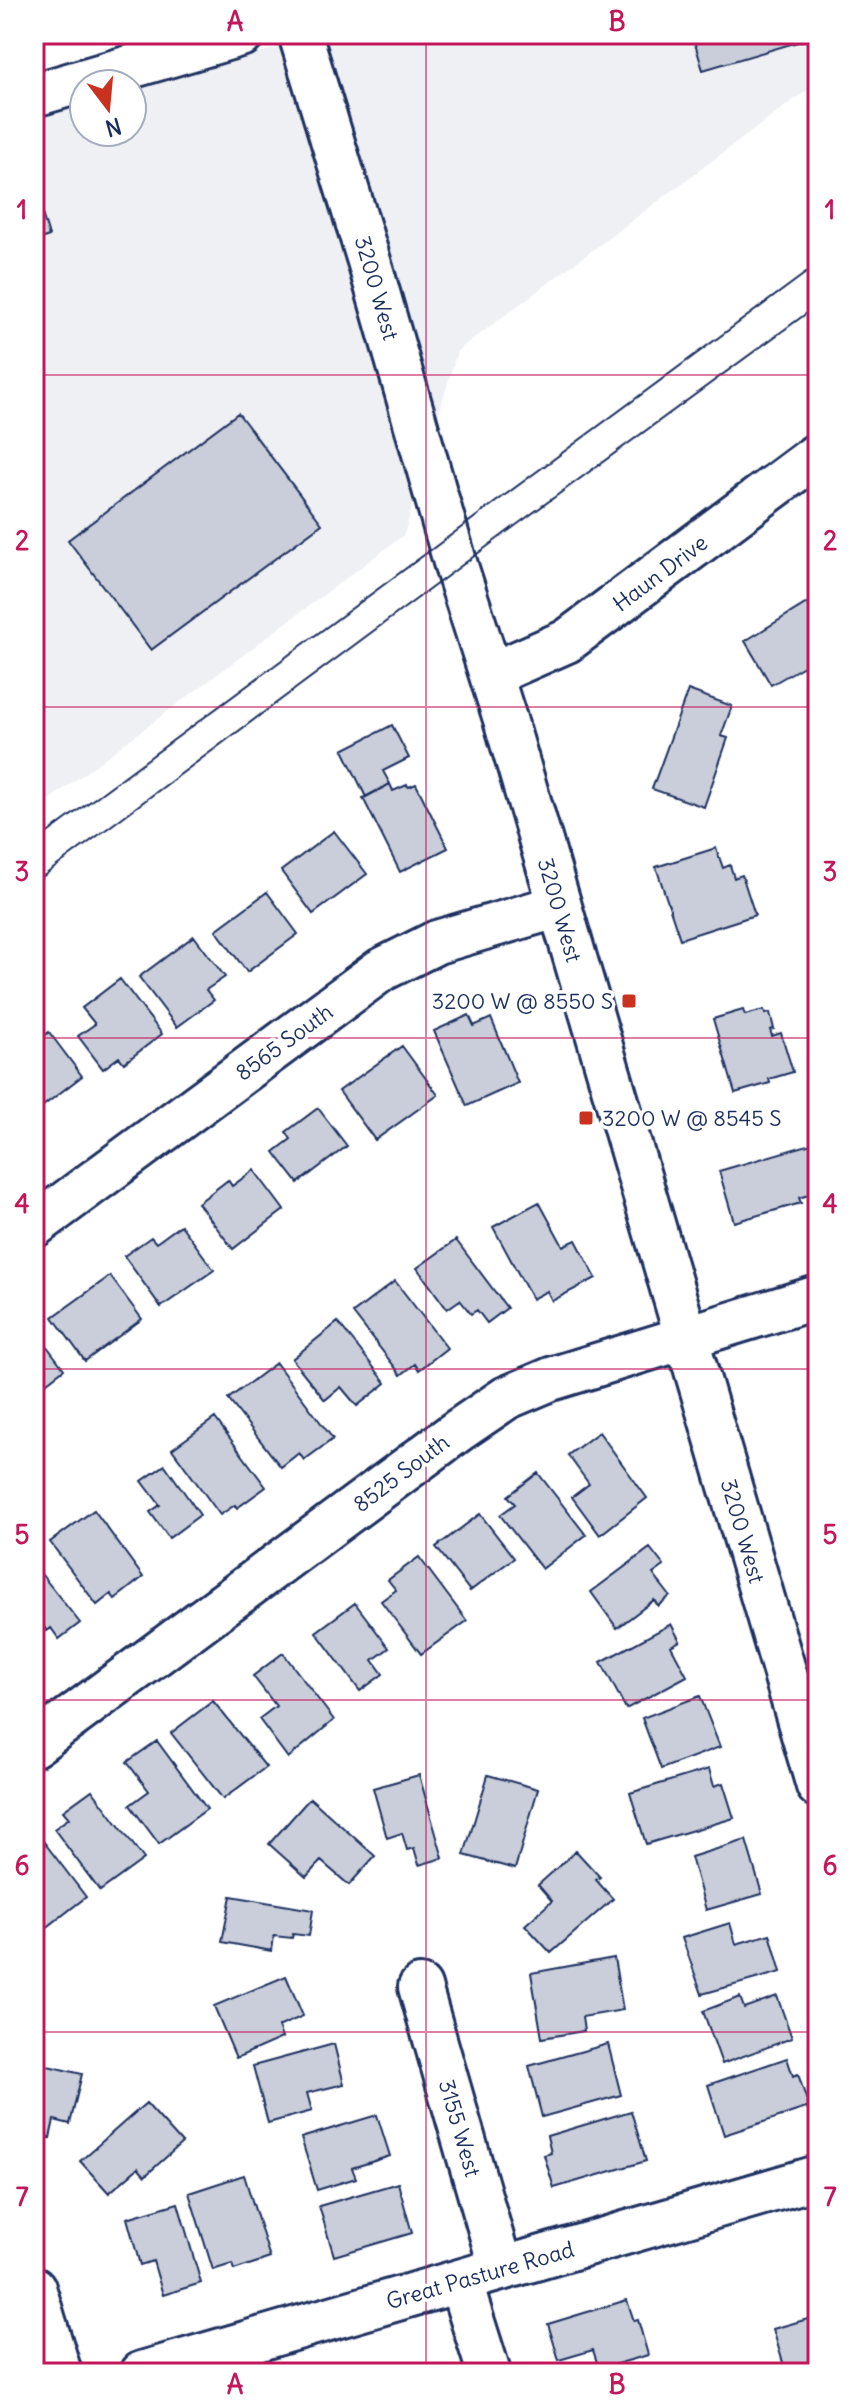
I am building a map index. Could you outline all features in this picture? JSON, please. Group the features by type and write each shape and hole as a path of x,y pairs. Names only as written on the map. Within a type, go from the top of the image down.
{"street":[{"path":"34,95 243,34"},
{"name":"3200 West","path":"300,34 457,569 492,674 818,1786"},
{"name":"Haun Drive","path":"492,674 567,641 818,454"},
{"name":"8565 South","path":"34,1226 381,970 437,942 559,906"},
{"name":"8525 South","path":"34,1745 506,1398 551,1379 818,1297"},
{"name":"3155 West","path":"420,1987 501,2269"},
{"name":"Great Pasture Road","path":"142,2373 818,2177"},
{"path":"460,2281 489,2373"},
{"path":"34,2288 60,2373"}],"shaded area":[{"path":"323,34 818,34 818,82 457,351 404,535 34,811 34,120 68,110 68,148 148,148 148,86"}],"building":[{"path":"692,34 818,34 818,36 703,70"},
{"path":"34,188 49,236 34,241"},
{"path":"238,413 322,524 151,650 68,540"},
{"path":"807,603 810,608 818,603 818,658 771,685 745,641"},
{"path":"688,690 732,706 721,736 728,738 704,807 652,789"},
{"path":"392,725 409,758 383,771 390,784 366,797 343,750"},
{"path":"390,784 393,791 416,784 448,848 400,872 363,798"},
{"path":"334,831 367,874 313,914 281,871"},
{"path":"716,848 723,868 730,865 734,878 742,875 755,915 680,939 656,867"},
{"path":"267,892 298,934 247,972 216,930"},
{"path":"194,936 225,977 206,990 214,1000 177,1027 139,977"},
{"path":"120,979 162,1034 124,1063 119,1057 103,1069 78,1036 95,1024 82,1008"},
{"path":"743,1010 745,1015 764,1010 765,1014 770,1013 774,1029 770,1030 772,1036 781,1033 793,1072 769,1079 770,1083 735,1093 713,1019"},
{"path":"469,1015 474,1026 491,1018 518,1083 467,1106 434,1031"},
{"path":"49,1032 82,1076 34,1113 34,1044"},
{"path":"402,1046 438,1095 375,1140 339,1091"},
{"path":"318,1108 347,1146 298,1183 274,1152 291,1139 286,1132"},
{"path":"818,1142 818,1192 799,1198 801,1203 734,1222 719,1171"},
{"path":"254,1170 284,1210 233,1249 198,1203 228,1180 232,1186"},
{"path":"539,1202 563,1246 576,1240 596,1278 552,1301 547,1291 532,1299 493,1227"},
{"path":"181,1225 214,1270 161,1307 124,1256 151,1237 156,1243"},
{"path":"456,1240 507,1308 487,1323 477,1310 471,1314 460,1300 447,1309 417,1268"},
{"path":"110,1276 142,1319 85,1361 53,1317"},
{"path":"395,1281 447,1348 419,1370 415,1364 401,1375 353,1313"},
{"path":"338,1322 386,1383 357,1406 341,1387 325,1400 292,1359"},
{"path":"34,1329 64,1369 34,1392"},
{"path":"276,1363 333,1439 304,1460 299,1453 281,1467 228,1399"},
{"path":"215,1418 266,1487 237,1508 235,1505 220,1515 172,1449"},
{"path":"599,1432 647,1498 600,1535 572,1497 589,1484 568,1455"},
{"path":"165,1465 200,1515 169,1538 150,1512 160,1505 142,1481"},
{"path":"538,1473 586,1535 542,1569 500,1515 515,1504 508,1496"},
{"path":"94,1510 143,1577 115,1599 111,1594 97,1605 50,1542"},
{"path":"480,1514 514,1558 470,1591 436,1547"},
{"path":"650,1548 664,1566 653,1574 670,1596 658,1606 654,1600 617,1628 591,1592"},
{"path":"419,1557 467,1621 421,1654 381,1601 396,1590 388,1580"},
{"path":"34,1565 80,1623 59,1639 51,1628 47,1631 34,1615"},
{"path":"355,1603 389,1648 373,1660 383,1674 360,1691 316,1632"},
{"path":"671,1624 680,1641 671,1646 687,1676 626,1709 601,1662"},
{"path":"283,1653 334,1720 288,1758 259,1719 276,1706 253,1676"},
{"path":"700,1696 720,1747 661,1769 642,1718"},
{"path":"213,1701 266,1767 223,1799 171,1733"},
{"path":"157,1741 207,1809 159,1844 130,1805 149,1791 127,1762"},
{"path":"709,1769 714,1786 723,1783 734,1818 646,1844 630,1793"},
{"path":"419,1775 443,1858 419,1865 414,1848 407,1850 402,1833 387,1838 373,1788"},
{"path":"488,1775 538,1789 515,1869 464,1855"},
{"path":"92,1790 144,1859 100,1891 54,1829 69,1818 63,1811"},
{"path":"310,1798 375,1856 349,1885 321,1861 306,1877 269,1844"},
{"path":"34,1829 86,1897 41,1932 34,1922"},
{"path":"746,1840 762,1894 706,1910 691,1857"},
{"path":"576,1851 600,1877 596,1880 613,1899 551,1953 525,1925 552,1901 538,1885"},
{"path":"231,1896 313,1910 309,1936 274,1936 272,1951 222,1942"},
{"path":"730,1923 736,1944 770,1934 781,1972 702,1994 682,1938"},
{"path":"614,1958 623,2010 582,2017 584,2031 542,2038 531,1973"},
{"path":"286,1976 303,2016 278,2027 282,2038 236,2058 214,2006"},
{"path":"777,1996 792,2038 722,2064 703,2011 740,1997 744,2008"},
{"path":"334,2044 344,2084 307,2093 312,2111 268,2123 253,2066"},
{"path":"608,2044 621,2095 542,2117 529,2066"},
{"path":"787,2058 793,2076 798,2074 809,2107 724,2135 708,2085"},
{"path":"35,2063 82,2074 70,2124 54,2120 50,2138 44,2137 40,2156 34,2154"},
{"path":"146,2103 182,2143 145,2176 138,2168 109,2193 80,2161"},
{"path":"631,2111 646,2161 554,2188 544,2155 551,2153 547,2136"},
{"path":"377,2115 390,2156 352,2168 356,2178 317,2190 301,2138"},
{"path":"244,2175 270,2258 234,2270 232,2264 213,2270 189,2193"},
{"path":"398,2183 412,2233 334,2256 319,2206"},
{"path":"178,2203 201,2283 163,2295 153,2261 140,2265 127,2218"},
{"path":"627,2300 634,2321 638,2320 648,2355 599,2369 593,2350 559,2360 548,2324"},
{"path":"818,2316 818,2373 786,2373 773,2329"}],"tram line":[{"path":"34,843 818,264"},
{"path":"34,883 818,305"}],"place":[{"name":"3200 W @ 8550 S","path":"629,1001"},
{"name":"3200 W @ 8545 S","path":"586,1118"}]}
